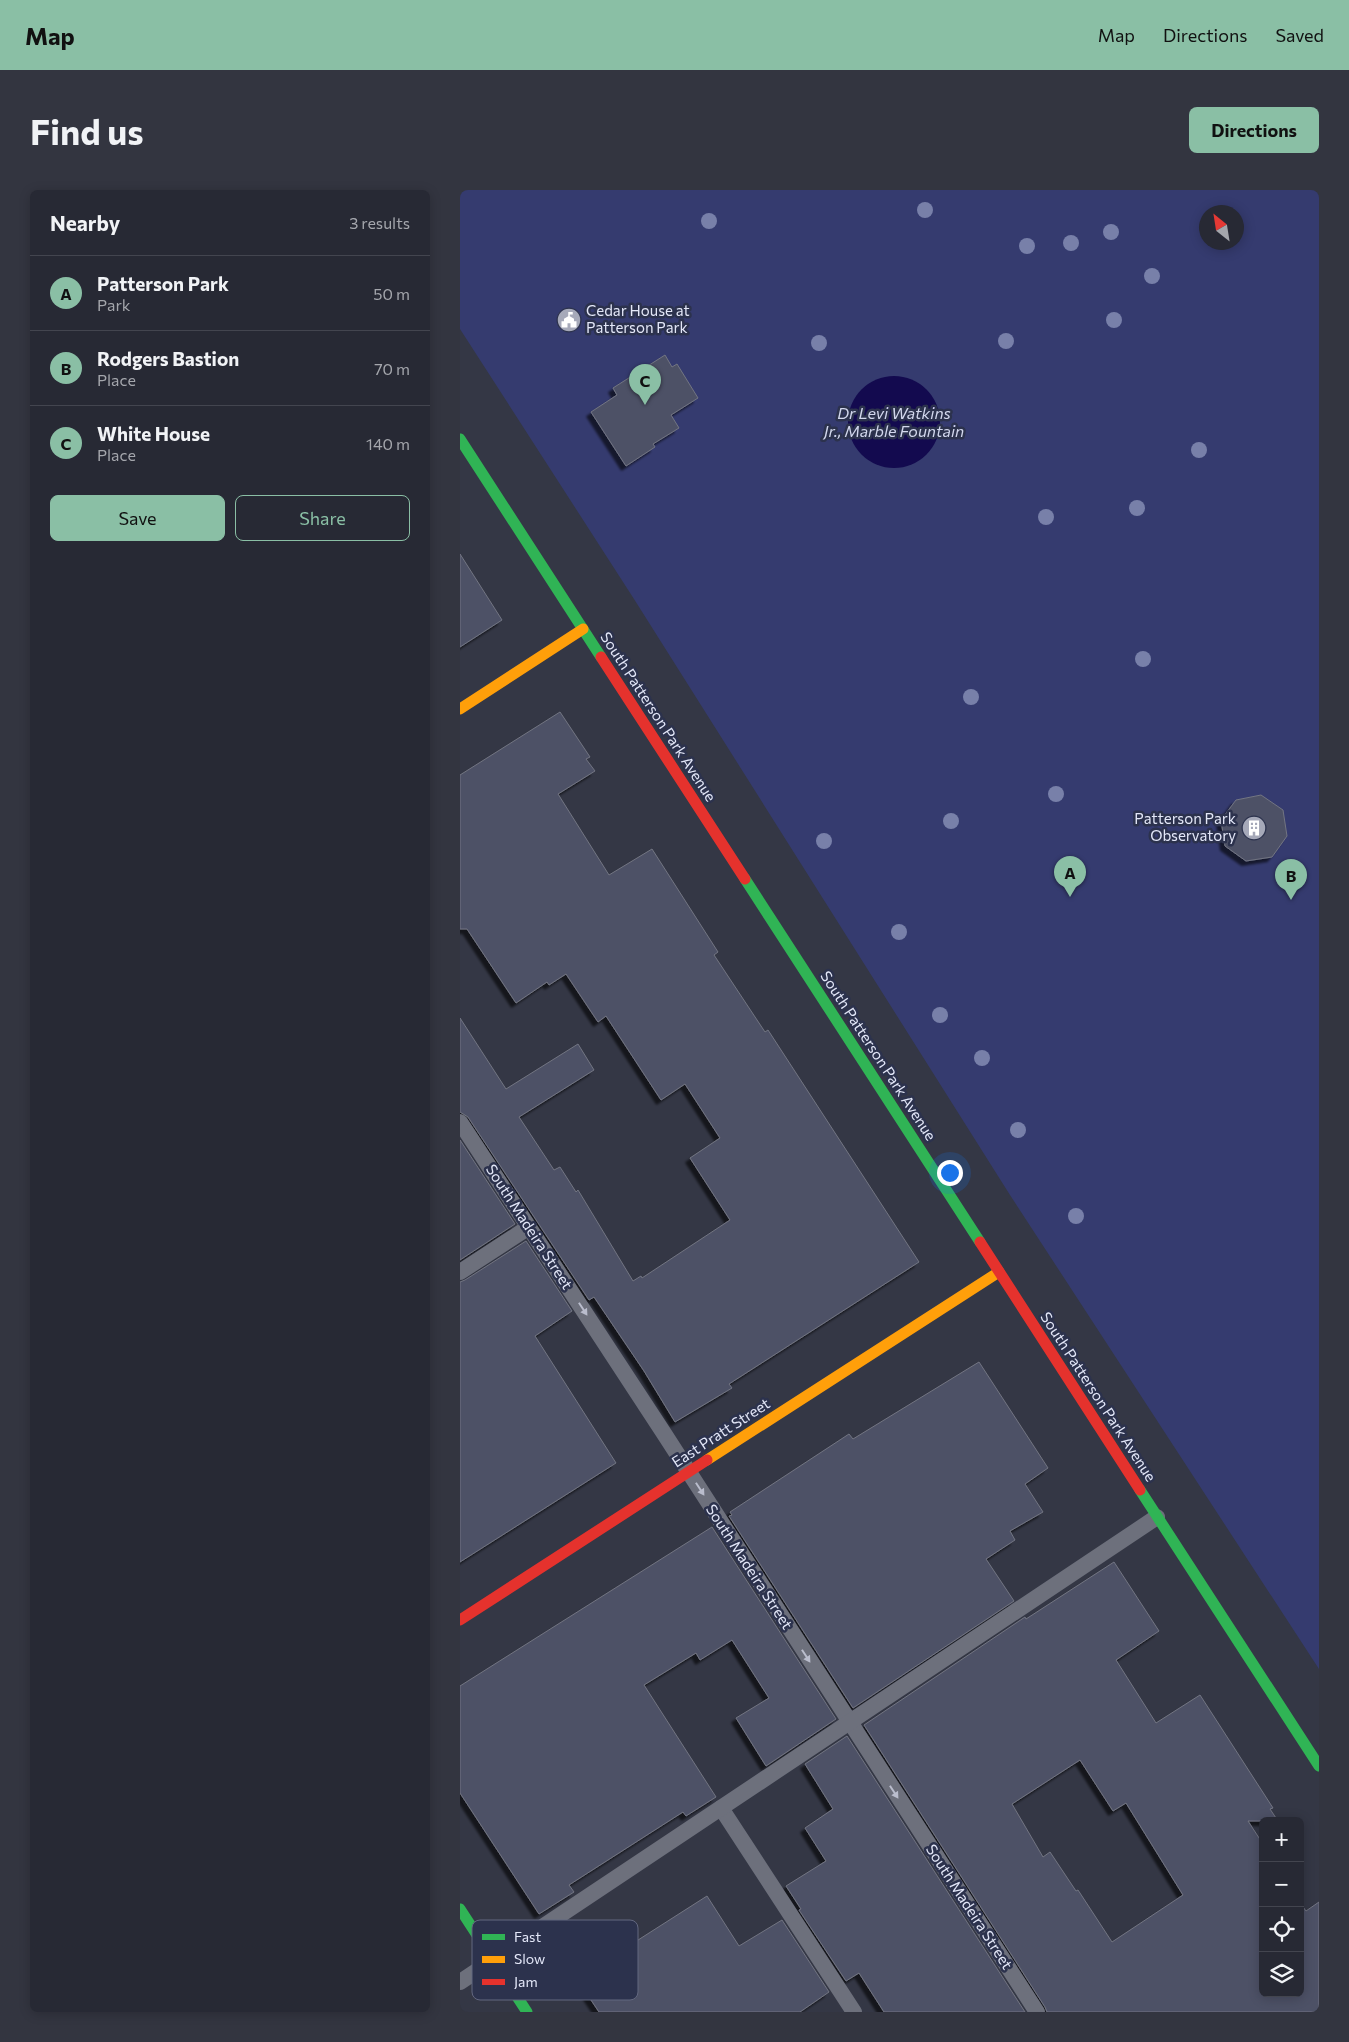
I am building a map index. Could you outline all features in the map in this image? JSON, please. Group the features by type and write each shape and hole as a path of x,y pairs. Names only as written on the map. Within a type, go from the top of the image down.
{"street":[{"name":"South Patterson Park Avenue","path":"460,440 1319,1766"},
{"path":"460,709 583,629"},
{"name":"East Pratt Street","path":"460,1620 999,1272"},
{"path":"460,1909 472,1928"},
{"path":"519,2000 527,2012"}],"lane":[{"name":"South Madeira Street","path":"460,1122 689,1472 1037,2012"},
{"path":"460,1272 529,1227"},
{"path":"553,1920 1157,1517"},
{"path":"721,1808 854,2012"},
{"path":"460,1982 472,1974"}],"shaded area":[{"path":"460,190 1319,190 1319,1669 1010,1195 634,599 460,329"}],"water":[{"name":"Dr Levi Watkins Jr., Marble Fountain","path":"894,376 912,379 927,389 937,404 940,422 937,440 927,455 912,465 894,468 876,465 861,455 851,440 848,422 851,404 861,389 876,379"}],"building":[{"path":"665,355 672,367 677,364 698,398 671,415 679,428 653,444 655,447 626,466 591,412 617,395 613,388"},
{"path":"460,554 502,620 460,647"},
{"path":"560,712 590,757 586,759 595,771 558,794 609,875 652,849 718,952 714,955 765,1032 768,1030 919,1262 729,1384 732,1388 675,1422 644,1371 594,1297 589,1300 468,1117 460,1112 460,1018 506,1089 578,1044 594,1070 519,1117 554,1170 560,1167 576,1192 578,1190 633,1281 641,1276 642,1278 730,1220 690,1158 720,1138 685,1084 661,1100 606,1016 598,1022 566,974 549,985 547,982 516,1003 467,929 460,929 460,775"},
{"name":"Patterson Park Observatory","path":"1261,795 1283,810 1287,836 1272,857 1246,861 1225,846 1221,820 1236,800"},
{"path":"460,1140 515,1224 460,1260"},
{"path":"526,1241 572,1311 535,1336 616,1463 460,1562 460,1282"},
{"path":"979,1362 1048,1468 1025,1484 1043,1512 1010,1531 1015,1540 986,1559 1014,1601 853,1708 729,1516 732,1515 730,1512 849,1434 853,1439"},
{"path":"712,1527 836,1719 766,1766 736,1718 769,1698 732,1640 700,1660 696,1653 644,1685 716,1797 686,1816 683,1812 569,1885 574,1892 539,1914 460,1793 460,1686"},
{"path":"1114,1562 1159,1631 1116,1660 1156,1723 1200,1695 1273,1808 1270,1809 1275,1817 1259,1817 1259,1821 1248,1821 1259,1838 1259,1997 1304,1997 1304,1908 1306,1911 1319,1902 1319,2012 1047,2012 864,1725 1025,1617 1026,1619","holes":["1080,1760 1113,1811 1126,1803 1183,1895 1112,1942 1078,1890 1076,1891 1050,1852 1043,1857 1012,1804"]},
{"path":"847,1736 1025,2012 884,2012 859,1973 846,1981 799,1910 801,1909 786,1886 826,1861 805,1828 833,1809 805,1764"},
{"path":"707,1896 739,1946 782,1920 829,1992 800,2012 599,2012 591,2000 638,2000 638,1940"}],"traffic: fast":[{"path":"460,439 601,657"},
{"path":"745,879 980,1242"},
{"path":"1140,1490 1319,1766"},
{"path":"460,1909 472,1927"},
{"path":"519,2000 527,2012"}],"traffic: slow":[{"path":"460,709 583,629"},
{"path":"707,1460 999,1272"}],"traffic: jam":[{"path":"601,657 745,879"},
{"path":"980,1242 1140,1490"},
{"path":"460,1620 707,1460"}],"place":[{"name":"Cedar House at Patterson Park","path":"569,320"},
{"name":"White House","path":"645,405"},
{"name":"Patterson Park Observatory","path":"1254,828"},
{"name":"Patterson Park","path":"1070,897"},
{"name":"Rodgers Bastion","path":"1291,900"}]}
